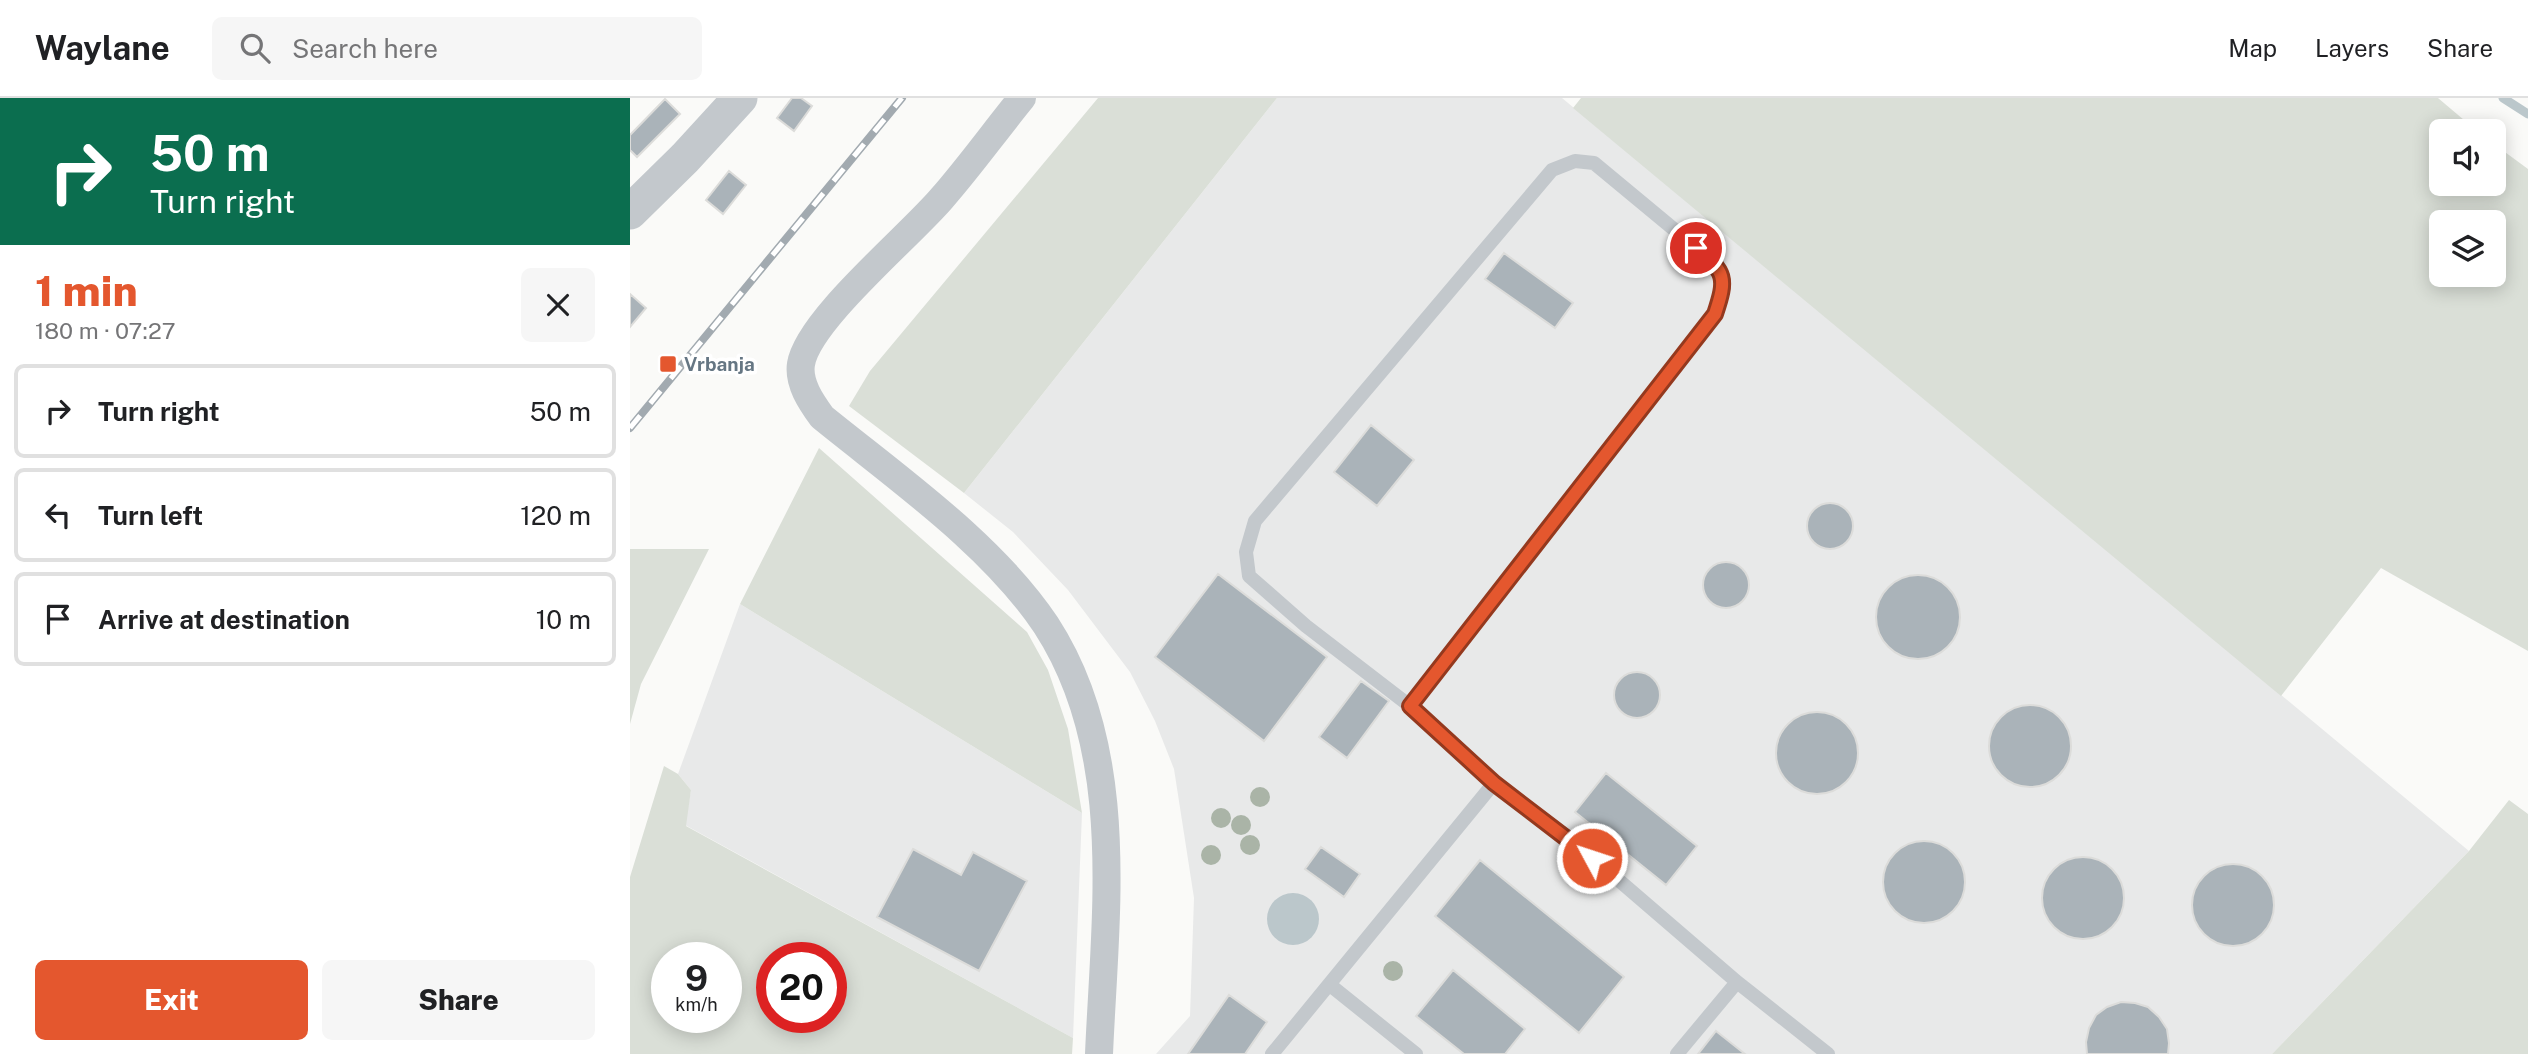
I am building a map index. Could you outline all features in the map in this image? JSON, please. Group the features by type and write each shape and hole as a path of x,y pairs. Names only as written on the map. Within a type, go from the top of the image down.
{"street":[{"path":"630,212 740,98"},
{"path":"1022,98 943,198 821,324 806,347 801,365 802,383 822,417 965,534 1008,579 1046,625 1067,665 1083,705 1098,756 1104,810 1105,908 1099,1054"}],"lane":[{"path":"1410,706 1715,314 1724,287 1717,265 1594,163 1575,160 1552,170 1255,521 1246,552 1249,576 1306,625 1410,706 1494,783 1572,840 1737,982 1828,1054"},
{"path":"1272,1054 1494,783"},
{"path":"1678,1054 1737,982"},
{"path":"1330,985 1416,1054"}],"shaded area":[{"path":"1098,98 1277,98 964,493 849,406 870,371"},
{"path":"1277,98 1562,98 2469,851 2272,1054 1156,1054 1190,1016 1194,898 1174,769 1155,721 1130,672 1068,590 1013,532 964,493"},
{"path":"1581,98 2438,98 2463,119 2429,119 2429,196 2506,196 2506,153 2528,169 2528,651 2381,568 2281,696 1573,108"},
{"path":"819,448 1027,632 1048,670 1068,729 1082,813 740,604"},
{"path":"630,549 709,549 641,684 630,724"},
{"path":"740,604 1082,813 1073,1038 685,825 691,790 678,774"},
{"path":"664,766 678,774 691,790 686,826 1073,1038 1072,1054 630,1054 630,877"},
{"path":"2509,800 2528,814 2528,1054 2272,1054 2469,851"},
{"path":"1293,893 1303,895 1311,901 1317,909 1317,929 1311,937 1303,943 1293,945 1283,943 1275,937 1269,929 1267,919 1269,909 1275,901 1283,895"}],"building":[{"path":"792,98 801,98 812,106 794,131 777,118"},
{"path":"665,99 680,114 637,157 630,150 630,135"},
{"path":"729,171 746,185 723,214 706,200"},
{"path":"1504,253 1573,303 1555,328 1485,279"},
{"path":"630,294 646,308 630,327"},
{"path":"1371,425 1414,460 1377,506 1334,472"},
{"path":"1830,503 1846,510 1853,526 1846,542 1830,549 1814,542 1807,526 1814,510"},
{"path":"1726,562 1742,569 1749,585 1742,601 1726,608 1710,601 1703,585 1710,569"},
{"path":"1218,574 1327,657 1264,741 1155,657"},
{"path":"1918,575 1941,582 1953,594 1960,617 1953,640 1941,652 1918,659 1895,652 1883,640 1876,617 1883,594 1895,582"},
{"path":"1637,672 1653,679 1660,695 1653,711 1637,718 1621,711 1614,695 1621,679"},
{"path":"1361,681 1389,701 1347,758 1319,737"},
{"path":"2022,705 2038,705 2053,712 2064,723 2071,738 2068,762 2059,775 2038,787 2022,787 2007,780 1996,769 1989,754 1989,738 1996,723 2007,712"},
{"path":"1809,712 1825,712 1840,719 1851,730 1858,745 1855,769 1846,782 1825,794 1809,794 1794,787 1783,776 1776,761 1776,745 1783,730 1794,719"},
{"path":"1606,773 1697,846 1666,885 1575,812"},
{"path":"1916,841 1932,841 1947,848 1958,859 1965,874 1962,898 1953,911 1932,923 1916,923 1901,916 1890,905 1883,890 1883,874 1890,859 1901,848"},
{"path":"1321,847 1360,874 1344,897 1305,869"},
{"path":"913,849 961,875 973,852 1027,881 979,971 877,917"},
{"path":"2075,857 2091,857 2106,864 2117,875 2124,890 2121,914 2112,927 2091,939 2075,939 2060,932 2049,921 2042,906 2042,890 2049,875 2060,864"},
{"path":"1480,860 1624,977 1579,1033 1435,916"},
{"path":"2225,864 2241,864 2256,871 2267,882 2274,897 2271,921 2262,934 2241,946 2225,946 2210,939 2199,928 2192,913 2192,897 2199,882 2210,871"},
{"path":"1453,970 1525,1029 1505,1054 1464,1054 1416,1016"},
{"path":"1229,995 1267,1022 1245,1054 1188,1054"},
{"path":"2121,1002 2148,1007 2159,1017 2167,1029 2168,1054 2087,1054 2089,1028 2096,1015"},
{"path":"1716,1031 1745,1054 1698,1054"}],"waterway":[{"path":"2503,98 2528,114"}],"railway":[{"path":"630,428 902,98"}],"place":[{"name":"Vrbanja","path":"668,364"}],"route":[{"path":"1592,858 1572,840 1494,783 1410,706 1715,314 1724,287 1717,265 1696,248"}]}
